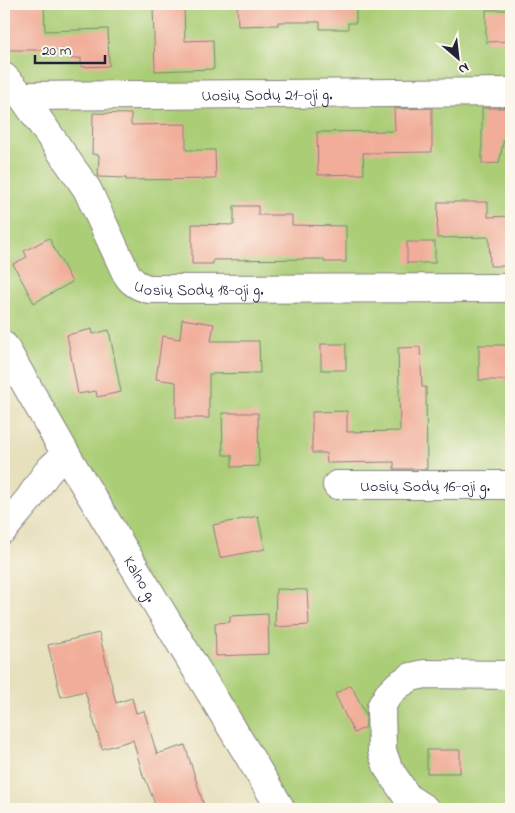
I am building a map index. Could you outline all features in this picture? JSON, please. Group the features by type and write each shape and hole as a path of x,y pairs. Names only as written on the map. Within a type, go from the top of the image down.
{"street":[{"name":"Uosių Sodų 21-oji g.","path":"13,87 511,92"},
{"name":"Uosių Sodų 18-oji g.","path":"13,87 87,189 126,273 131,281 140,287 149,289 511,288"},
{"name":"Kalno g.","path":"4,346 67,456 281,809"},
{"path":"4,529 30,498 44,474 56,462 67,456"},
{"name":"Uosių Sodų 16-oji g.","path":"337,486 511,485"},
{"path":"424,809 408,798 397,784 388,768 382,751 381,707 388,695 398,685 411,677 425,674 511,675"}],"green space":[{"path":"4,4 511,4 511,809 282,809 4,339"}],"building":[{"path":"4,4 44,4 45,31 108,29 109,66 81,67 81,58 70,59 70,50 4,50"},
{"path":"237,4 356,4 356,23 348,23 348,29 320,29 320,22 278,22 278,25 238,26"},
{"path":"184,5 185,41 213,40 214,69 155,71 153,6"},
{"path":"486,10 511,10 511,41 486,42"},
{"path":"432,108 432,152 363,153 364,174 318,175 317,132 395,131 394,109"},
{"path":"482,108 511,108 511,138 504,139 499,163 482,164"},
{"path":"93,113 131,114 131,125 186,124 186,150 215,150 216,179 126,180 126,178 98,177 99,155 92,154"},
{"path":"438,202 488,202 488,217 511,216 511,266 490,266 489,237 437,238"},
{"path":"234,206 258,206 258,215 292,215 292,225 346,226 346,262 324,262 324,259 213,260 213,264 192,264 192,224 234,225"},
{"path":"49,238 72,282 34,303 13,264 27,257 24,251"},
{"path":"407,242 435,242 435,263 407,263"},
{"path":"182,319 214,324 211,341 259,341 260,373 209,374 209,418 176,418 176,382 156,379 162,336 180,339"},
{"path":"92,329 93,334 109,330 121,392 97,397 96,391 78,394 67,335"},
{"path":"321,344 346,344 346,370 321,370"},
{"path":"479,345 511,345 511,380 479,380"},
{"path":"420,347 422,387 426,387 427,469 394,469 394,462 327,463 326,453 312,453 312,412 347,411 347,432 400,431 398,348"},
{"path":"222,413 258,413 259,466 232,467 232,455 223,455"},
{"path":"258,516 265,549 220,558 213,525"},
{"path":"276,589 307,590 309,625 275,627"},
{"path":"268,614 269,654 216,656 215,623 230,622 230,616"},
{"path":"99,633 116,703 132,698 136,713 144,711 157,754 185,745 205,809 157,809 144,779 133,740 102,749 85,691 61,697 48,645"},
{"path":"351,685 366,715 366,727 354,733 335,694"},
{"path":"427,750 460,750 460,773 427,773"}]}
